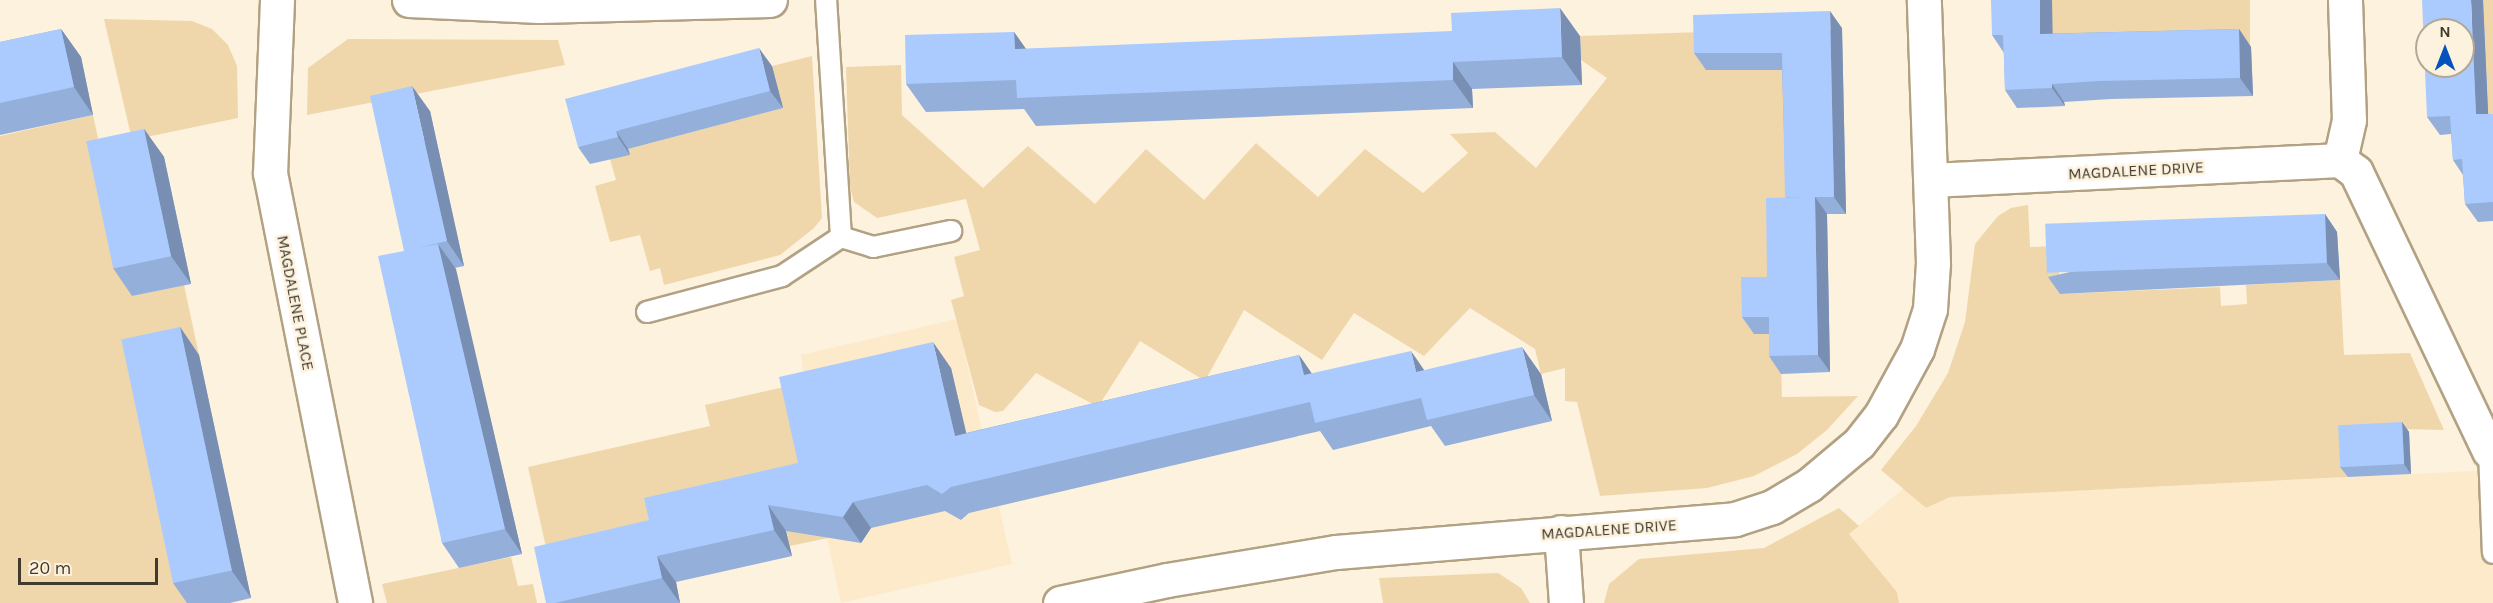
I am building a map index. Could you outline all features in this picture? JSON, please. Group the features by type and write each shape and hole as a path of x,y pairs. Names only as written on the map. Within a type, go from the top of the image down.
{"street":[{"name":"MAGDALENE PLACE","path":"277,0 270,173 355,603"},
{"path":"409,0 539,6 770,0"},
{"name":"MAGDALENE DRIVE","path":"1060,603 1317,554 1735,519 1772,507 1809,485 1859,443 1894,394 1928,318 1933,287 1932,180 1924,0"},
{"path":"2345,0 2349,120 2340,160 2356,172 2489,451"},
{"name":"MAGDALENE DRIVE","path":"1932,180 2340,160"},
{"path":"1561,532 1566,603"}],"lane":[{"path":"826,0 841,237"},
{"path":"841,237 873,247 951,231"},
{"path":"647,312 782,276 841,237"},
{"path":"2489,451 2493,554"}],"shaded area":[{"path":"2052,0 2250,0 2250,52 2052,52"},
{"path":"2483,0 2493,0 2493,132 2489,132"},
{"path":"104,19 192,21 212,29 228,45 237,66 238,118 132,140"},
{"path":"1793,29 1797,215 1780,294 1754,334 1780,334 1782,397 1858,396 1827,430 1797,454 1754,476 1707,488 1600,496 1577,402 1565,401 1565,368 1541,374 1535,349 1470,308 1424,356 1354,313 1322,360 1244,310 1205,381 1140,341 1098,407 1036,373 1003,411 995,412 979,405 951,300 964,296 954,257 980,250 966,199 877,218 854,202 850,187 846,67 901,65 902,115 983,188 1028,146 1095,204 1146,149 1204,200 1256,143 1318,197 1365,149 1423,193 1468,153 1450,134 1495,132 1536,168 1607,78 1581,60 1580,36"},
{"path":"348,39 558,40 565,65 307,115 308,68"},
{"path":"812,56 822,218 814,228 780,255 664,285 660,268 650,271 640,235 610,242 595,186 616,180 610,159 630,155 628,149 782,108 772,66"},
{"path":"93,115 132,296 184,285 199,355 141,367 191,603 0,603 0,136"},
{"path":"2028,205 2030,247 2058,246 2060,294 2220,287 2221,306 2247,304 2246,285 2340,280 2344,355 2410,353 2444,430 2404,429 2346,436 2348,477 1950,497 1926,508 1881,470 1916,426 1948,373 1965,322 1975,244 1998,216 2011,208"},
{"path":"957,319 1012,564 841,603 824,524 801,355"},
{"path":"793,385 828,538 790,546 779,498 552,574 528,467 710,426 705,405"},
{"path":"2493,470 2493,603 1899,603 1897,592 1849,534 1904,488 1926,508 1950,497"},
{"path":"1839,508 1859,526 1849,534 1897,592 1899,603 1604,603 1609,584 1639,559 1764,548"},
{"path":"511,557 518,586 533,584 537,603 387,603 382,584"},
{"path":"1498,573 1521,588 1530,603 1383,603 1379,578"}],"building":[{"path":"1991,0 2040,0 2040,34 2239,29 2240,78 2099,81 2052,84 2052,88 2005,90 2003,35 1992,35"},
{"path":"2422,0 2471,0 2472,18 2423,18"},
{"path":"1560,8 1562,57 1453,62 1453,80 1017,98 1016,80 906,84 905,35 1014,32 1015,49 1452,31 1451,13"},
{"path":"1830,11 1834,197 1815,197 1818,355 1769,356 1769,317 1742,317 1741,277 1767,277 1766,198 1804,197 1785,197 1782,53 1694,53 1693,15"},
{"path":"61,29 74,87 0,103 0,42"},
{"path":"759,48 770,91 616,131 618,137 578,147 565,99"},
{"path":"2425,78 2474,78 2476,114 2493,114 2493,202 2465,204 2462,159 2453,160 2450,116 2427,117"},
{"path":"412,86 447,241 418,248 438,244 505,529 442,543 378,256 404,251 370,96"},
{"path":"144,129 171,256 113,268 86,141"},
{"path":"2325,214 2327,263 2047,273 2045,224"},
{"path":"180,327 232,571 173,583 121,339"},
{"path":"933,342 955,436 1299,355 1304,375 1411,351 1416,372 1522,347 1534,395 1427,420 1421,398 1315,423 1310,402 951,487 942,494 927,485 853,502 843,517 768,505 774,530 657,556 662,578 555,603 546,603 534,547 649,520 644,498 798,463 779,377"},
{"path":"2402,422 2404,464 2340,467 2338,425"}]}
